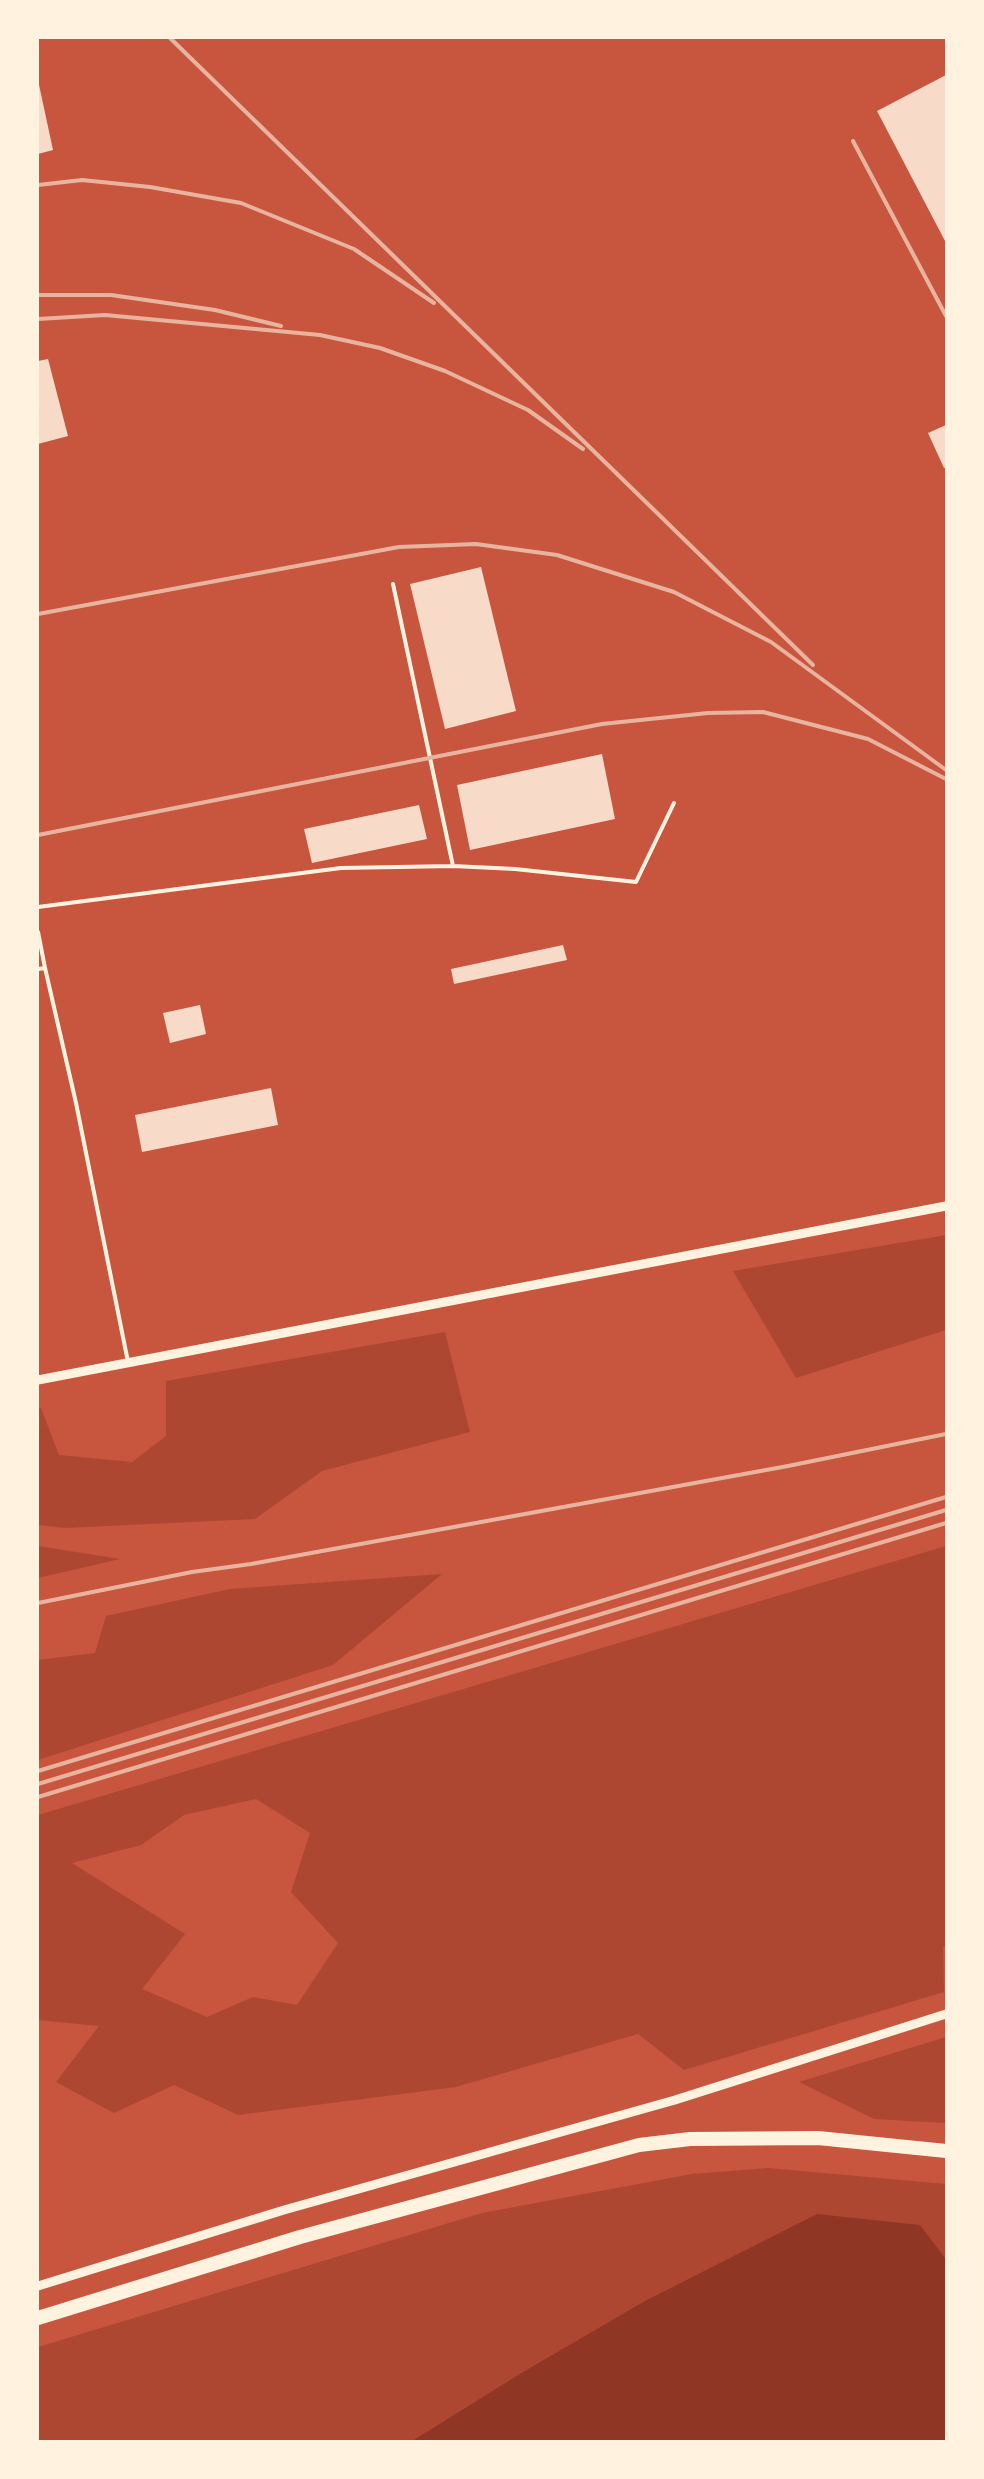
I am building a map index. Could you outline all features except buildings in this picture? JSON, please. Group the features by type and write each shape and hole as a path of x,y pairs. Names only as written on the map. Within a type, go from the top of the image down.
{"highway":[{"path":"38,2318 300,2237 638,2145 690,2139 818,2138 946,2151"}],"street":[{"path":"38,1380 946,1206"},
{"path":"38,2286 284,2210 674,2100 946,2014"}],"lane":[{"path":"393,584 453,866"},
{"path":"38,907 341,868 453,866 515,869 636,882 674,803"},
{"path":"38,932 76,1103 128,1362"},
{"path":"38,969 45,968"}],"shaded area":[{"path":"946,1235 946,1330 796,1378 733,1271"},
{"path":"445,1332 470,1432 322,1471 255,1519 65,1528 38,1525 38,1409 41,1408 59,1455 132,1462 166,1436 166,1381"},
{"path":"38,1546 120,1559 38,1578"},
{"path":"946,1546 946,1945 943,1947 944,1992 684,2070 638,2034 456,2087 238,2115 174,2085 114,2113 56,2082 99,2026 38,2020 38,1815","holes":["256,1799 310,1833 291,1892 338,1943 297,2005 253,1997 207,2017 142,1989 185,1934 72,1863 141,1845 184,1815"]},
{"path":"442,1574 333,1665 38,1760 38,1660 95,1653 106,1616 230,1589"},
{"path":"946,2037 946,2123 874,2119 799,2082"},
{"path":"768,2168 946,2184 946,2259 920,2225 518,2375 412,2441 38,2442 38,2347 482,2213 692,2174"},
{"path":"817,2214 920,2225 946,2259 946,2441 412,2441 518,2375 645,2301"}],"railway":[{"path":"170,38 813,665"},
{"path":"853,141 946,316"},
{"path":"38,185 82,180 150,187 241,203 354,249 434,303"},
{"path":"38,295 111,295 215,310 281,326"},
{"path":"38,319 105,315 320,335 380,348 445,371 528,410 583,449"},
{"path":"38,614 399,547 476,544 557,555 674,592 771,642 946,770"},
{"path":"38,835 602,724 708,713 763,712 868,739 946,779"},
{"path":"38,1603 192,1572 251,1564 788,1466 946,1434"},
{"path":"38,1771 946,1497"},
{"path":"38,1784 946,1510"},
{"path":"38,1797 946,1523"}]}
